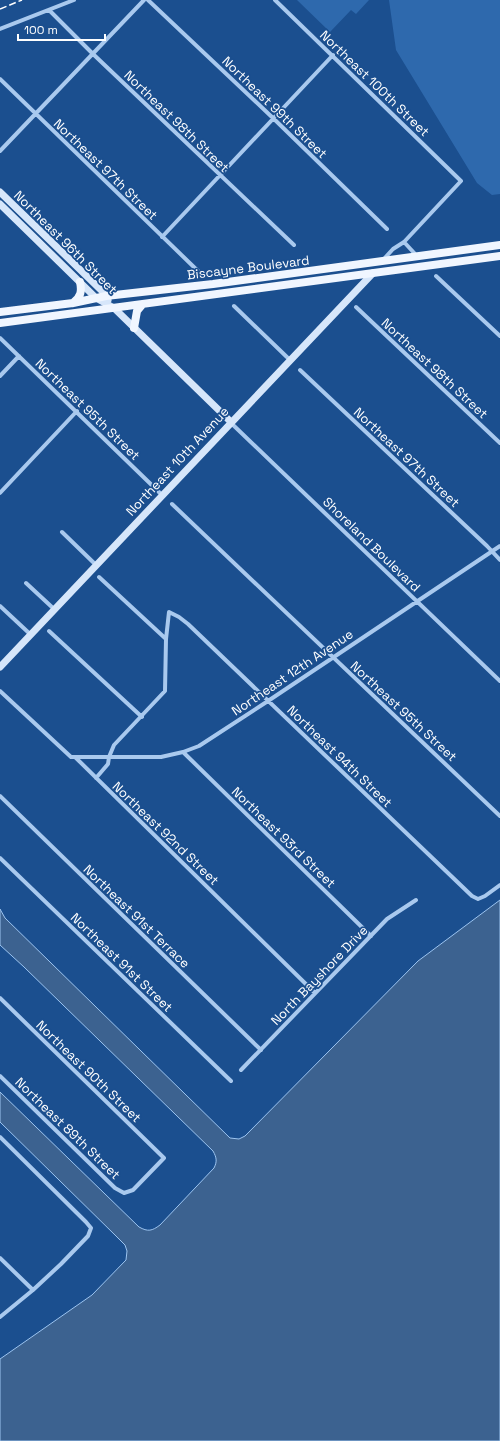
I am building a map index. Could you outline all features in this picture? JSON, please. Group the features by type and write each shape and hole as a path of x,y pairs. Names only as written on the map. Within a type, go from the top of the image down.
{"main road":[{"name":"Biscayne Boulevard","path":"0,312 73,303 106,296 213,284 500,245"},
{"name":"Biscayne Boulevard","path":"0,323 500,256"},
{"path":"73,303 77,300 82,290 80,282"},
{"path":"134,328 137,312 142,305"}],"street":[{"path":"0,29 74,0"},
{"path":"0,151 144,0"},
{"name":"Northeast 99th Street","path":"148,0 388,229"},
{"name":"Northeast 100th Street","path":"275,0 461,181 404,242"},
{"name":"Northeast 98th Street","path":"49,10 220,176 294,245"},
{"path":"162,237 333,56"},
{"name":"Northeast 97th Street","path":"0,79 34,114 199,272"},
{"name":"Northeast 96th Street","path":"0,192 106,296 114,308 134,328 231,422"},
{"name":"Northeast 96th Street","path":"0,204 96,298 114,308"},
{"path":"382,261 393,249 404,242 417,256"},
{"name":"Northeast 10th Avenue","path":"0,667 373,273"},
{"path":"436,276 500,336"},
{"path":"234,306 290,360"},
{"name":"Northeast 98th Street","path":"356,307 500,443"},
{"name":"Northeast 95th Street","path":"0,338 162,495"},
{"path":"0,376 19,356"},
{"name":"Northeast 97th Street","path":"300,370 500,560"},
{"path":"0,493 77,412"},
{"name":"Shoreland Boulevard","path":"231,422 500,681"},
{"name":"Northeast 95th Street","path":"172,504 500,816"},
{"path":"62,532 96,566"},
{"name":"Northeast 12th Avenue","path":"75,757 161,757 184,752 208,740 268,701 500,546"},
{"path":"96,778 108,764 109,757 114,746 165,692 166,639 99,577"},
{"path":"26,582 54,609"},
{"path":"0,606 30,634"},
{"name":"Northeast 94th Street","path":"166,639 169,612 179,617 472,896 478,899 485,896 500,885"},
{"path":"49,631 142,717"},
{"name":"Northeast 92nd Street","path":"0,691 71,756 75,757 315,993"},
{"name":"Northeast 93rd Street","path":"184,752 371,936"},
{"name":"Northeast 91st Terrace","path":"1,799 261,1050"},
{"name":"Northeast 91st Street","path":"0,858 231,1081"},
{"name":"North Bayshore Drive","path":"241,1070 387,919 416,900"},
{"name":"Northeast 90th Street","path":"0,998 164,1158 133,1190 124,1193"},
{"name":"Northeast 89th Street","path":"0,1076 115,1188 124,1193"},
{"path":"0,1137 91,1228 88,1236 80,1246 33,1290 0,1317"},
{"path":"0,1258 33,1290"}],"shaded area":[{"path":"297,0 369,0 356,14 351,10 330,32"},
{"path":"389,0 500,0 500,194 492,195 477,183 396,50"},
{"path":"500,900 500,1441 0,1441 0,1359 92,1295 126,1260 127,1251 125,1245 0,1122 0,1092 139,1227 145,1230 155,1229 160,1225 214,1168 216,1160 213,1151 0,945 0,909 5,918 230,1138 239,1139 245,1136 418,961"}],"railway":[{"path":"0,9 22,0"}]}
